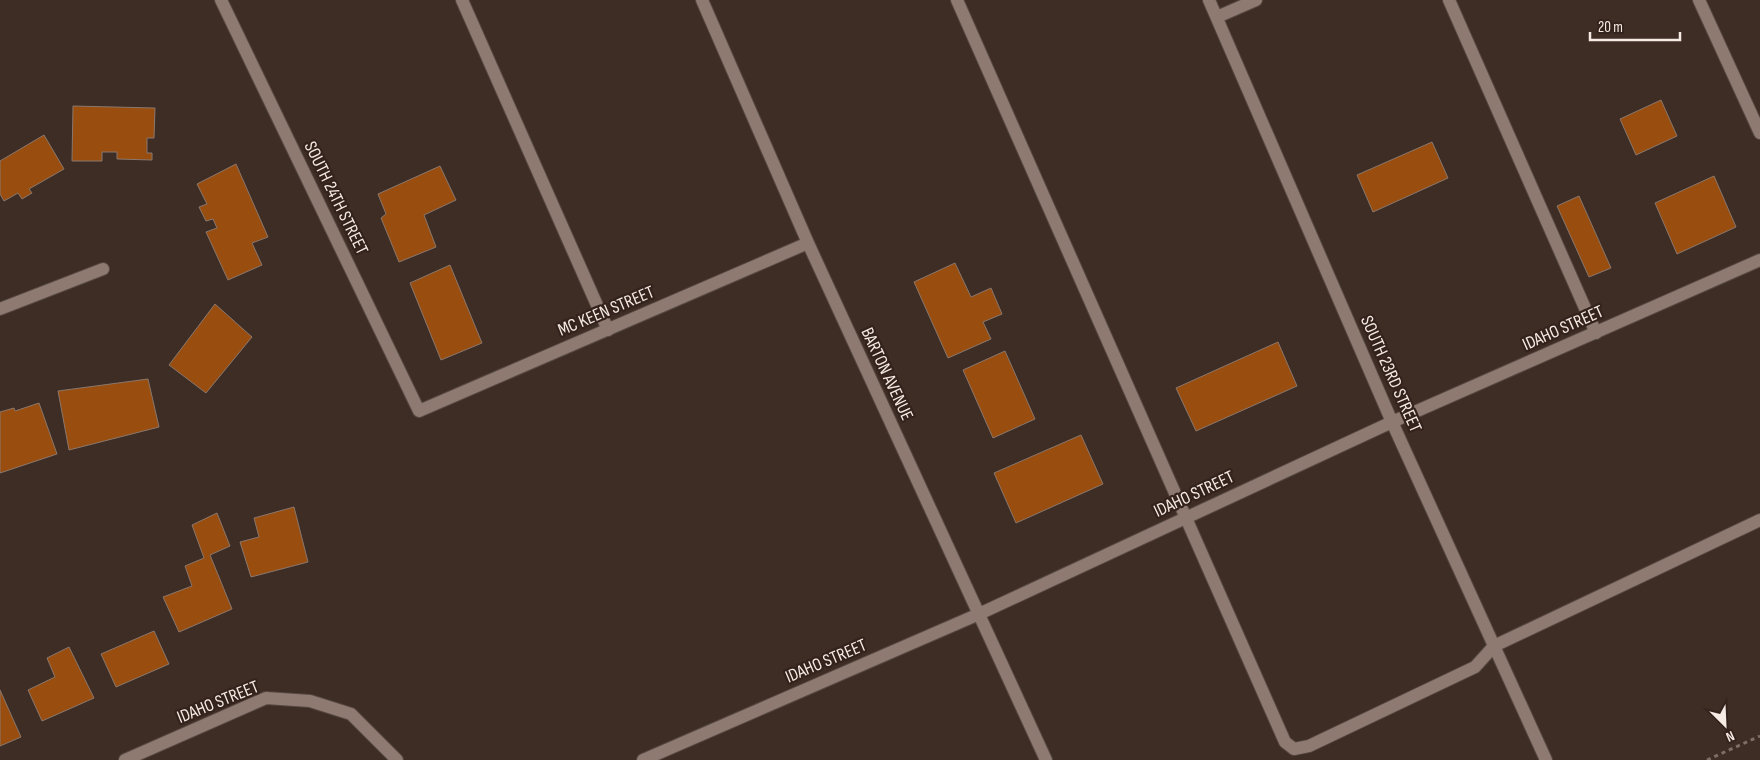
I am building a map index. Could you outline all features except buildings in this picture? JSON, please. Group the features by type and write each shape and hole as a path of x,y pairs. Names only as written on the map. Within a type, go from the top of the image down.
{"street":[{"name":"SOUTH 24TH STREET","path":"222,0 419,412"},
{"path":"462,0 608,330"},
{"name":"BARTON AVENUE","path":"702,0 808,243 1046,760"},
{"path":"957,0 1285,742 1294,749 1309,746 1475,667 1494,646 1760,520"},
{"name":"SOUTH 23RD STREET","path":"1209,0 1392,422 1546,760"},
{"path":"1218,17 1256,0"},
{"path":"1449,0 1596,333"},
{"path":"1699,0 1760,133"},
{"name":"MC KEEN STREET","path":"419,412 808,243"},
{"name":"IDAHO STREET","path":"643,760 979,614 1392,422 1760,260"},
{"path":"0,309 103,268"},
{"name":"IDAHO STREET","path":"125,760 266,698 310,701 352,714 397,760"}],"path":[{"path":"1707,760 1760,736"}]}
